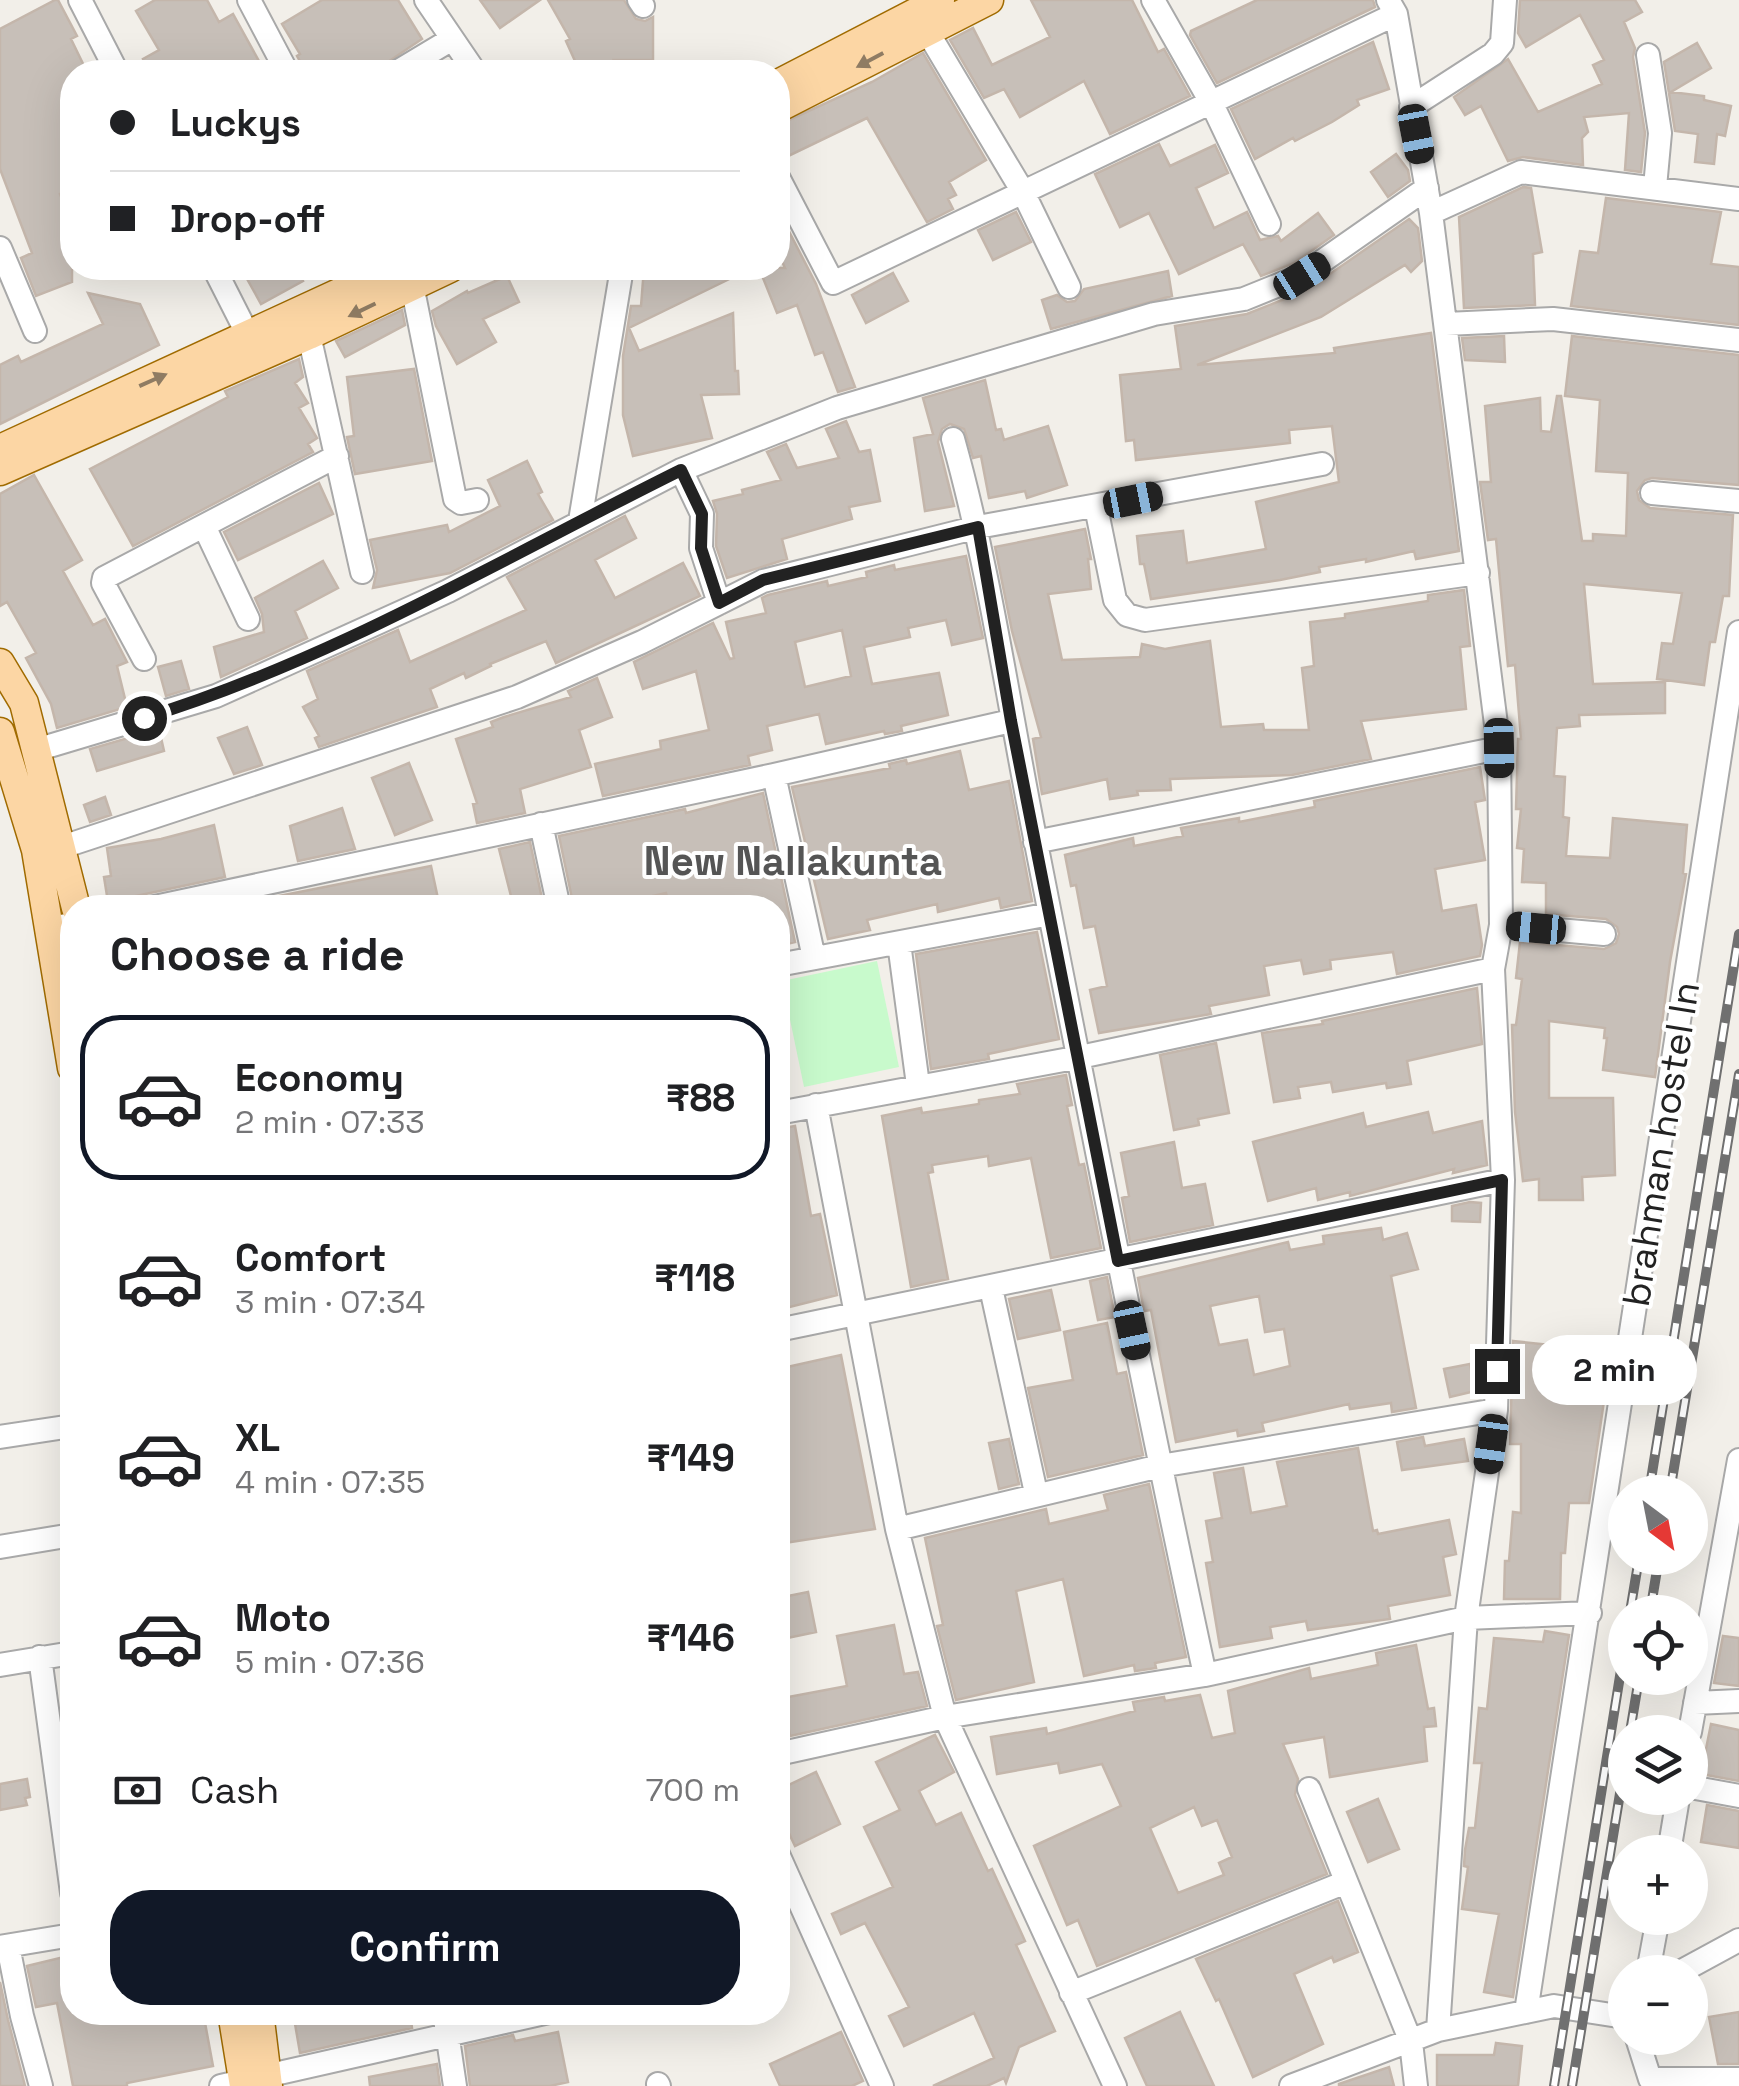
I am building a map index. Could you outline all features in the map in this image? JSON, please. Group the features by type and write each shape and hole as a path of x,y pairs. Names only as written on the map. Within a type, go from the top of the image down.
{"main road":[{"path":"790,78 940,0"},
{"path":"790,102 988,0"},
{"path":"0,449 249,336 393,280"},
{"path":"0,470 309,335 397,280"},
{"path":"0,663 24,703 36,750 60,920"},
{"path":"0,732 70,895"},
{"path":"235,2025 248,2083"},
{"path":"248,2083 256,2025"}],"street":[{"path":"80,0 111,60"},
{"path":"249,0 281,60"},
{"path":"426,0 467,60"},
{"path":"1153,0 1212,104 1269,224"},
{"path":"1411,107 1493,54 1502,43 1505,0"},
{"path":"790,201 833,283 1212,104 1392,7 1431,212 1499,748 1502,925 1493,969 1502,1180 1496,1410 1466,1618 1438,2030"},
{"path":"927,30 1023,192 1069,287"},
{"path":"417,60 452,39"},
{"path":"1648,55 1660,133 1655,187"},
{"path":"1431,212 1521,172 1739,199"},
{"path":"36,750 216,696 448,590 681,470 863,398 1154,314 1244,299 1302,276 1426,188"},
{"path":"0,248 35,331"},
{"path":"220,280 249,336"},
{"path":"404,280 456,498 461,503 477,500"},
{"path":"580,520 620,280"},
{"path":"1446,324 1553,319 1739,340"},
{"path":"309,335 362,572"},
{"path":"953,439 978,527 1011,721 1205,1675"},
{"path":"144,659 103,583 104,578 337,456"},
{"path":"49,852 518,697 763,580 978,527 1322,464"},
{"path":"681,470 702,514 701,548 719,603"},
{"path":"1652,493 1739,501"},
{"path":"1096,507 1115,600 1127,615 1144,620 1478,573"},
{"path":"204,526 248,619"},
{"name":"brahman hostel ln","path":"1526,2012 1739,632"},
{"path":"211,895 774,776 1011,721"},
{"path":"1035,842 1499,748"},
{"path":"774,776 814,958"},
{"path":"542,824 556,895"},
{"path":"790,963 1050,914"},
{"path":"1502,925 1604,934"},
{"path":"899,942 918,1084"},
{"path":"790,1110 1080,1057 1493,969"},
{"path":"816,1105 898,1529 945,1716 1115,2086"},
{"path":"790,1328 1502,1180"},
{"path":"991,1288 1036,1494"},
{"path":"898,1529 1160,1466 1496,1410"},
{"path":"0,1438 60,1428"},
{"path":"1693,1715 1739,1460"},
{"path":"0,1547 60,1538"},
{"path":"790,1751 945,1716 1205,1675 1466,1618 1590,1613"},
{"path":"0,1665 60,1655"},
{"path":"40,1658 60,1805"},
{"path":"1695,1703 1739,1701"},
{"path":"1308,1789 1411,2042 1416,2086"},
{"path":"1708,1790 1739,1796"},
{"path":"790,1881 882,2086"},
{"path":"1070,1993 1346,1882"},
{"path":"41,2086 4,1947 60,1937"},
{"path":"1708,1957 1739,1940"},
{"path":"1291,2086 1438,2030 1554,2006 1608,2014"},
{"path":"446,2025 455,2086"},
{"path":"248,2083 498,2025"},
{"path":"1642,2055 1649,2082 1737,2081"}],"green space":[{"path":"877,961 899,1067 804,1087 790,1020 790,979"}],"building":[{"path":"58,0 77,36 71,39 81,60 60,60 60,280 72,282 36,296 21,258 32,253 0,169 0,29"},
{"path":"155,0 207,0 219,22 233,14 258,60 144,60 159,50 136,11"},
{"path":"322,0 398,0 422,39 391,60 299,60 300,54 282,24"},
{"path":"480,0 540,0 500,28"},
{"path":"548,0 624,0 636,19 645,21 653,17 653,60 575,60 566,41 570,39"},
{"path":"1031,0 1132,0 1158,52 1164,49 1190,96 1110,134 1084,81 1020,117 1004,89 984,98 950,40 973,28 992,65 1050,37"},
{"path":"1257,0 1373,0 1375,7 1217,83 1191,31"},
{"path":"1520,0 1635,0 1642,12 1624,22 1635,48 1633,57 1645,133 1641,172 1625,170 1629,113 1584,117 1588,132 1582,138 1583,165 1523,157 1508,161 1481,106 1465,115 1454,97 1508,59 1538,112 1602,84 1593,65 1604,60 1580,15 1526,47 1518,33"},
{"path":"1373,42 1389,89 1357,100 1359,105 1332,122 1255,159 1231,109"},
{"path":"1697,43 1711,68 1671,92 1704,96 1704,100 1731,106 1725,136 1717,134 1714,164 1695,162 1698,134 1675,131 1664,62"},
{"path":"923,53 986,160 949,182 956,195 948,199 953,209 927,222 867,118 790,155 790,120 872,82"},
{"path":"1159,144 1170,166 1215,145 1228,173 1196,188 1214,228 1247,212 1260,240 1278,236 1281,241 1318,213 1334,235 1294,263 1261,276 1243,244 1179,274 1149,213 1120,227 1095,174"},
{"path":"1396,154 1408,170 1410,181 1388,197 1371,172"},
{"path":"1523,187 1531,188 1542,252 1533,254 1535,305 1464,308 1459,217"},
{"path":"1606,198 1721,212 1711,264 1739,267 1739,325 1571,306 1580,251 1598,253"},
{"path":"1016,212 1031,242 993,260 978,230"},
{"path":"1409,219 1418,228 1422,261 1411,272 1405,265 1321,317 1197,365 1335,353 1334,348 1431,333 1459,551 1416,559 1414,551 1319,567 1320,572 1280,580 1151,599 1144,564 1140,564 1137,536 1183,531 1187,563 1266,549 1256,502 1339,482 1332,426 1289,430 1290,443 1136,460 1134,440 1126,441 1120,375 1181,369 1175,326 1247,314 1307,290"},
{"path":"790,233 816,284 855,387 838,392 823,352 815,355 797,305 777,313 764,280 790,280"},
{"path":"1168,271 1172,296 1051,329 1042,300 1057,295 1067,302 1075,301 1084,289"},
{"path":"893,273 908,301 866,323 852,295"},
{"path":"248,280 302,280 303,281 261,304"},
{"path":"498,280 509,280 519,302 483,319 496,342 457,364 432,311"},
{"path":"643,280 727,280 629,328 639,351 733,313 739,394 701,395 712,438 633,456 623,415 623,356 631,306 641,306"},
{"path":"88,293 140,304 159,345 0,424 0,365 18,356 21,362 103,324"},
{"path":"402,310 405,325 345,357 336,341"},
{"path":"1504,336 1505,362 1465,360 1462,338"},
{"path":"1572,336 1739,355 1739,485 1652,478 1645,480 1637,491 1639,500 1650,508 1733,515 1729,596 1723,596 1715,642 1710,642 1704,685 1657,679 1662,643 1673,644 1682,593 1584,584 1593,684 1665,682 1665,713 1579,715 1580,726 1557,728 1554,776 1565,777 1563,817 1569,818 1566,856 1610,858 1613,818 1687,825 1683,873 1686,874 1655,1077 1603,1070 1605,1028 1549,1021 1549,1098 1613,1098 1615,1175 1582,1177 1583,1200 1539,1200 1539,1179 1523,1181 1515,1112 1512,1025 1516,1025 1522,979 1516,978 1520,942 1604,949 1616,943 1619,934 1617,927 1606,919 1546,914 1546,883 1522,882 1524,849 1517,848 1521,739 1515,665 1508,666 1496,539 1488,540 1480,482 1491,482 1485,406 1540,398 1541,431 1551,432 1557,396 1561,396 1582,541 1593,541 1593,534 1626,536 1628,473 1596,471 1600,400 1565,396"},
{"path":"299,359 303,377 295,383 308,403 299,408 317,438 308,444 313,452 133,546 90,469 228,397 225,391"},
{"path":"414,369 432,461 355,474 347,437 354,436 347,377"},
{"path":"985,380 996,430 1001,429 1004,440 1048,426 1067,485 1027,498 1025,491 989,498 981,456 973,458 964,429 950,424 942,429 938,442 954,506 925,511 914,438 933,434 923,398"},
{"path":"846,421 859,452 870,450 880,501 849,507 852,519 782,539 787,559 727,578 716,546 717,514 713,501 781,480 767,452 786,444 797,468 839,458 826,429"},
{"path":"527,461 542,492 538,494 553,520 450,573 373,588 377,570 370,540 447,525 449,532 500,506 488,480"},
{"path":"34,475 82,560 63,571 93,625 105,619 127,662 117,666 127,707 57,728 51,704 26,658 36,653 7,602 0,606 0,494"},
{"path":"319,483 333,514 238,560 224,532"},
{"path":"625,516 636,538 595,560 615,598 683,563 700,596 556,663 546,641 466,678 464,673 430,689 437,707 319,747 315,738 319,736 303,707 318,699 307,671 398,630 410,662 526,610 507,577"},
{"path":"1085,529 1091,589 1048,594 1062,660 1140,657 1142,644 1165,649 1210,641 1221,727 1263,724 1264,730 1309,730 1302,668 1314,666 1310,622 1428,601 1428,595 1464,590 1470,646 1460,647 1466,709 1361,721 1371,759 1292,775 1170,779 1171,790 1137,791 1138,795 1110,799 1107,779 1042,794 1033,739 1041,737 1012,631 995,547"},
{"path":"966,556 983,638 952,645 946,620 908,628 910,637 864,647 872,684 939,673 948,715 901,726 902,731 884,731 826,744 819,714 767,726 772,750 748,756 750,765 603,796 595,764 661,749 660,741 709,730 696,671 643,689 634,662 713,623 730,659 734,658 726,622 766,613 762,598 827,581 828,586 867,577 866,572 894,565 895,570","holes":["842,630 851,676 805,687 795,642"]},
{"path":"323,561 338,588 295,611 307,638 221,677 214,647 264,632 255,598"},
{"path":"181,661 189,689 166,696 158,667"},
{"path":"597,678 612,717 579,730 591,767 520,789 525,813 477,823 473,804 477,803 456,739 493,727 491,722 504,717 571,697 568,691"},
{"path":"247,727 262,765 234,774 218,738"},
{"path":"159,729 164,751 97,771 90,749"},
{"path":"960,751 969,790 1009,781 1032,901 1001,908 999,898 938,912 937,904 867,920 870,930 828,939 792,787"},
{"path":"409,763 432,820 395,835 372,778"},
{"path":"1480,767 1485,800 1475,802 1485,860 1435,869 1442,911 1476,905 1480,956 1397,974 1393,952 1330,960 1331,969 1304,974 1301,960 1264,966 1269,995 1209,1006 1211,1014 1099,1033 1090,990 1107,986 1095,926 1084,928 1076,885 1071,886 1065,855 1133,838 1134,846 1183,836 1181,828 1239,818 1239,822 1315,807 1314,801"},
{"path":"763,793 785,895 571,895 559,836 685,809 686,813"},
{"path":"105,797 111,815 90,822 84,805"},
{"path":"342,808 355,849 298,861 290,826"},
{"path":"214,825 225,877 141,895 107,895 104,877 111,876 107,848"},
{"path":"530,842 541,895 511,895 499,849"},
{"path":"431,866 437,895 284,895"},
{"path":"1037,932 1059,1039 988,1054 989,1059 931,1069 916,954"},
{"path":"1477,988 1482,1044 1407,1061 1411,1084 1387,1088 1386,1083 1333,1092 1331,1082 1298,1087 1300,1098 1274,1102 1262,1033 1323,1024 1322,1021"},
{"path":"1216,1043 1229,1113 1198,1119 1199,1125 1174,1130 1160,1055"},
{"path":"1066,1075 1072,1105 1067,1106 1079,1165 1084,1164 1101,1248 1051,1258 1031,1158 989,1166 988,1156 932,1165 933,1172 928,1173 948,1279 911,1287 882,1116 921,1108 922,1113 979,1104 979,1100 1020,1094 1017,1084"},
{"path":"1428,1112 1433,1133 1482,1121 1487,1165 1453,1173 1454,1169 1350,1196 1350,1192 1318,1200 1316,1188 1268,1201 1253,1142 1363,1113 1366,1127"},
{"path":"795,1126 811,1216 820,1214 837,1295 790,1307 790,1127"},
{"path":"1174,1142 1182,1188 1205,1184 1213,1225 1130,1242 1122,1198 1129,1196 1121,1153"},
{"path":"1481,1203 1480,1222 1452,1221 1452,1206"},
{"path":"1381,1228 1383,1240 1407,1233 1418,1269 1391,1276 1416,1408 1392,1412 1391,1403 1350,1409 1349,1404 1262,1423 1264,1431 1238,1436 1237,1430 1176,1442 1151,1310 1144,1311 1138,1278 1288,1242 1290,1250 1324,1244 1323,1236","holes":["1259,1296 1265,1332 1284,1329 1290,1366 1254,1375 1247,1340 1219,1345 1210,1306"]},
{"path":"1107,1277 1115,1317 1098,1320 1090,1281"},
{"path":"1051,1290 1060,1330 1018,1339 1009,1299"},
{"path":"1107,1323 1117,1374 1126,1372 1143,1455 1048,1477 1028,1388 1073,1380 1064,1332"},
{"path":"1513,1341 1561,1346 1556,1389 1605,1394 1589,1503 1569,1503 1565,1553 1561,1553 1560,1599 1504,1599 1513,1512 1521,1513 1521,1444 1510,1444"},
{"path":"841,1355 875,1529 790,1542 790,1366"},
{"path":"1470,1364 1475,1391 1450,1397 1444,1369"},
{"path":"1423,1437 1425,1446 1464,1439 1468,1461 1402,1470 1397,1442"},
{"path":"1009,1439 1019,1484 999,1489 989,1443"},
{"path":"1358,1448 1373,1531 1378,1534 1449,1520 1456,1554 1443,1557 1450,1595 1388,1606 1390,1619 1308,1630 1306,1621 1270,1627 1272,1638 1220,1647 1206,1563 1213,1562 1206,1521 1222,1518 1214,1473 1243,1468 1251,1513 1287,1506 1277,1462"},
{"path":"1149,1484 1186,1657 1155,1663 1156,1668 1135,1671 1134,1665 1084,1676 1063,1579 1016,1591 1034,1682 956,1700 937,1626 943,1625 925,1538 1046,1509 1049,1524 1108,1510 1104,1495"},
{"path":"808,1592 816,1632 790,1637 790,1596"},
{"path":"894,1625 904,1674 918,1672 927,1706 790,1736 790,1697 847,1686 837,1636"},
{"path":"1545,1631 1569,1635 1513,1997 1484,1992 1499,1914 1462,1909 1468,1867 1464,1866 1465,1850 1469,1828 1475,1828 1482,1763 1474,1763 1479,1708 1487,1709 1494,1638 1543,1642"},
{"path":"1723,1636 1739,1638 1739,1686 1714,1683"},
{"path":"1416,1645 1428,1709 1434,1708 1436,1726 1424,1727 1427,1761 1330,1777 1324,1737 1283,1744 1298,1779 1295,1795 1327,1874 1097,1966 1078,1920 1067,1925 1034,1846 1121,1806 1102,1764 1060,1773 1058,1763 997,1774 991,1737 1046,1728 1047,1734 1135,1711 1133,1702 1200,1695 1212,1738 1235,1733 1228,1691 1309,1668 1311,1679 1378,1665 1376,1653","holes":["1194,1807 1202,1826 1217,1820 1232,1857 1219,1863 1224,1875 1178,1893 1150,1828"]},
{"path":"1711,1724 1739,1730 1739,1781 1708,1775"},
{"path":"935,1735 954,1772 919,1791 936,1825 961,1813 1025,1941 1016,1945 1055,2031 1019,2047 1006,2083 1004,2078 987,2086 933,2086 994,2058 974,2013 904,2046 889,2016 909,2007 865,1923 841,1934 832,1914 893,1887 864,1827 900,1810 876,1762"},
{"path":"816,1772 840,1824 795,1846 790,1835 790,1784"},
{"path":"27,1779 27,1805 0,1810 0,1784"},
{"path":"1378,1799 1399,1849 1368,1862 1347,1812"},
{"path":"1708,1805 1739,1811 1739,1848 1708,1843 1708,1835 1702,1835"},
{"path":"1338,1901 1358,1952 1334,1962 1332,1957 1294,1974 1323,2044 1253,2077 1219,1999 1216,2001 1196,1959"},
{"path":"60,1958 60,2019 57,2003 36,2007 27,1966"},
{"path":"0,1982 8,2020 25,2086 0,2086"},
{"path":"1180,2012 1214,2086 1147,2086 1125,2038"},
{"path":"1739,2012 1739,2064 1718,2064 1709,2017"},
{"path":"61,2025 205,2025 213,2066 127,2086 73,2086"},
{"path":"295,2025 412,2025 412,2028 300,2053"},
{"path":"558,2032 568,2082 550,2086 470,2086 465,2046 513,2035 515,2041"},
{"path":"841,2032 863,2081 852,2086 780,2086 770,2064"},
{"path":"1496,2043 1522,2046 1518,2086 1437,2086 1437,2055 1494,2055"},
{"path":"437,2064 440,2086 370,2086 369,2077"},
{"path":"1389,2067 1394,2086 1339,2086 1339,2084"}],"railway":[{"path":"1652,1475 1739,934"},
{"path":"1673,1475 1739,1074"},
{"path":"1633,1595 1636,1575"},
{"path":"1653,1595 1656,1575"},
{"path":"1554,2086 1617,1695"},
{"path":"1633,1715 1636,1695"},
{"path":"1572,2086 1616,1815"}],"district":[{"name":"New Nallakunta","path":"793,861"}],"route":[{"path":"144,718 216,696 448,590 681,470 702,514 701,548 719,603 763,580 978,527 1011,721 1118,1261 1502,1180 1497,1371"}]}
